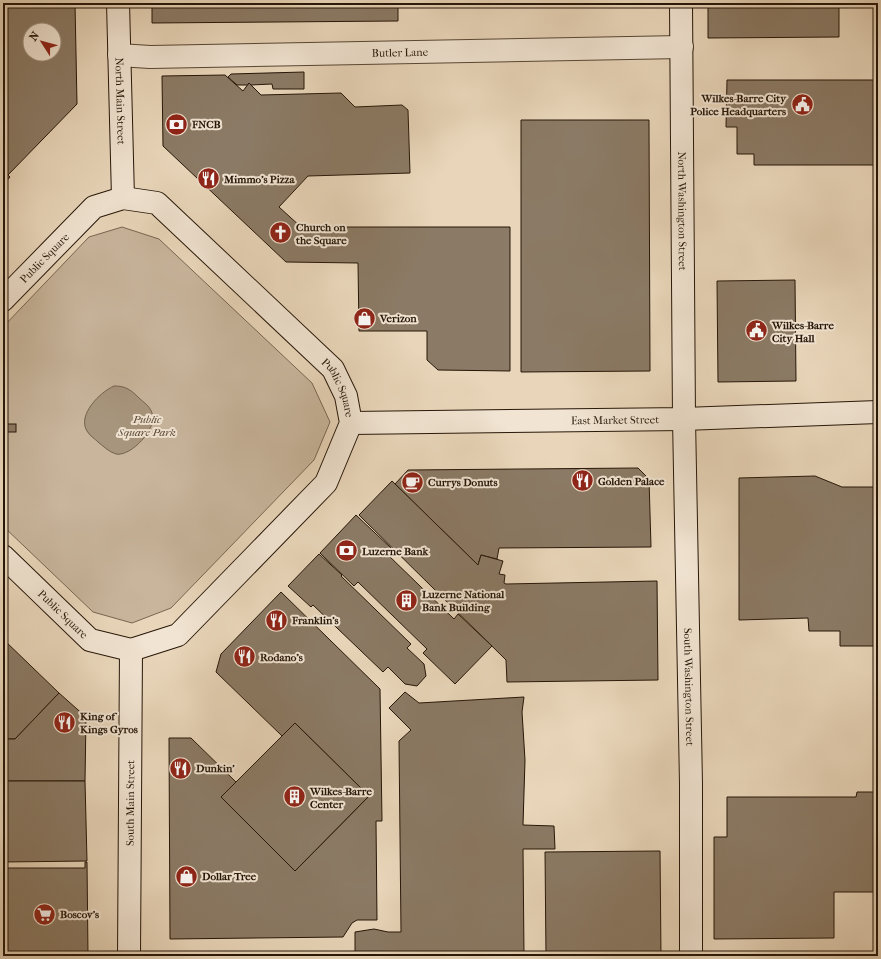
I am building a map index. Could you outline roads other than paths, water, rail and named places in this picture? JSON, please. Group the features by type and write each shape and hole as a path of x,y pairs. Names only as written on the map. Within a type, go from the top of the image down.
{"street":[{"name":"North Main Street","path":"118,3 118,55 123,198"},
{"name":"North Washington Street","path":"681,3 684,419"},
{"name":"Butler Lane","path":"118,55 150,57 682,47"},
{"name":"Public Square","path":"3,300 94,207 123,198 157,203 333,369 346,396 351,423 326,483 178,635 131,650 90,640 3,556"},
{"name":"East Market Street","path":"351,423 684,419 878,412"},
{"name":"South Washington Street","path":"684,419 691,784 691,956"},
{"name":"South Main Street","path":"129,956 131,650"}],"place":[{"name":"Wilkes-Barre City Police Headquarters","path":"802,104"},
{"name":"FNCB","path":"177,124"},
{"name":"Mimmo's Pizza","path":"208,179"},
{"name":"Church on the Square","path":"280,233"},
{"name":"Verizon","path":"365,318"},
{"name":"Wilkes-Barre City Hall","path":"756,331"},
{"name":"Golden Palace","path":"583,481"},
{"name":"Currys Donuts","path":"413,482"},
{"name":"Luzerne Bank","path":"347,551"},
{"name":"Luzerne National Bank Building","path":"406,600"},
{"name":"Franklin's","path":"276,620"},
{"name":"Rodano's","path":"245,657"},
{"name":"King of Kings Gyros","path":"65,722"},
{"name":"Dunkin'","path":"181,768"},
{"name":"Wilkes-Barre Center","path":"295,797"},
{"name":"Dollar Tree","path":"186,876"},
{"name":"Boscov's","path":"45,914"}],"park label":[{"name":"Public Square Park","path":"147,425"}]}
